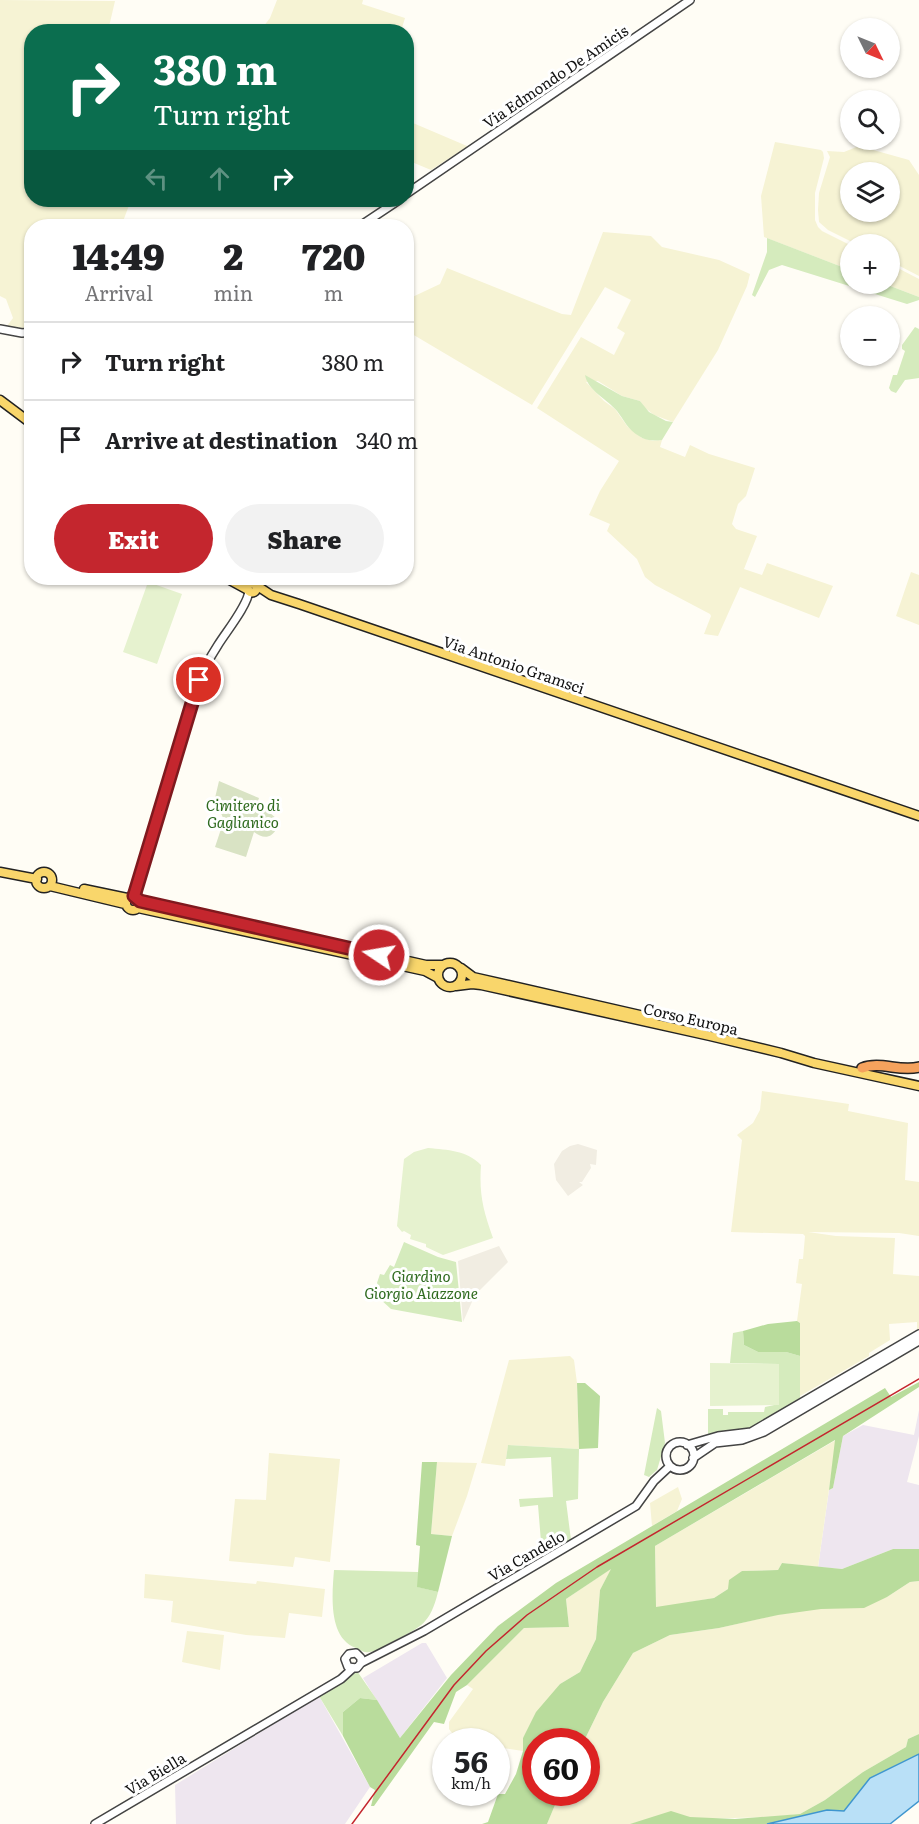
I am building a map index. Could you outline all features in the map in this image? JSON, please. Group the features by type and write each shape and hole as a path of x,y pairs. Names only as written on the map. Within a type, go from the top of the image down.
{"highway":[{"path":"862,1068 870,1065 908,1070 919,1066"}],"main road":[{"path":"0,400 24,418"},
{"name":"Via Antonio Gramsci","path":"243,585 919,816"},
{"name":"Via Antonio Gramsci","path":"245,585 252,589"},
{"path":"0,872 37,879 39,874 49,874 51,883 434,973 445,986 456,986 462,980 461,968 454,963 443,965 439,971 434,973"},
{"name":"Corso Europa","path":"461,968 473,977 919,1080"},
{"name":"Corso Europa","path":"456,986 481,985 919,1086"}],"street":[{"name":"Via Edmondo De Amicis","path":"414,188 690,0"},
{"path":"370,219 388,207"},
{"path":"0,329 24,331"},
{"path":"133,902 199,680 252,589"},
{"path":"919,1334 751,1432 718,1436 687,1444 676,1443 670,1447 666,1459 670,1466 678,1470 686,1468 693,1458 715,1443 742,1440 764,1432 919,1341"},
{"path":"687,1444 692,1450 693,1458"},
{"name":"Via Candelo","path":"360,1659 383,1652 424,1631 636,1506 654,1480 670,1466"},
{"path":"356,1653 360,1659 357,1668 352,1669 333,1683 343,1673 346,1657 356,1653"},
{"path":"345,1663 352,1669"},
{"name":"Via Biella","path":"95,1824 333,1683"}],"shaded area":[{"path":"0,0 115,1 110,24 24,24 24,207 128,207 124,219 24,219 24,328 7,326 13,318 6,299 0,296"},
{"path":"277,0 363,0 362,4 405,18 403,24 265,24"},
{"path":"414,123 467,146 431,170 414,163"},
{"path":"775,142 821,150 824,158 815,193 815,220 822,231 840,240 840,266 764,237 761,196"},
{"path":"873,150 909,160 919,175 919,276 900,266 900,234 840,234 840,236 819,222 819,193 830,157 827,151"},
{"path":"603,232 651,236 662,247 719,260 750,274 747,286 718,350 673,422 654,415 640,401 622,396 598,381 586,382 615,409 627,426 642,438 653,441 662,440 660,447 685,457 690,445 709,454 755,468 746,496 738,504 732,524 736,529 757,536 744,569 762,575 767,563 833,586 819,618 740,587 718,636 704,634 710,614 655,585 645,577 637,559 607,531 610,524 589,515 600,491 619,461 537,408 581,337 614,355 625,333 617,328 631,300 605,287 532,405 414,335 414,296 440,284 447,268 562,314 571,315"},
{"path":"900,269 919,279 919,297 900,290"},
{"path":"911,572 919,575 919,625 896,616"},
{"path":"762,1091 849,1104 848,1111 908,1123 905,1180 919,1182 919,1236 899,1233 808,1232 836,1236 895,1238 893,1274 919,1276 919,1329 917,1330 917,1322 889,1324 890,1340 869,1353 869,1356 800,1396 800,1323 797,1321 802,1284 796,1283 799,1259 803,1259 805,1236 803,1234 731,1232 742,1140 737,1135 753,1123 760,1110"},
{"path":"578,1144 597,1150 596,1165 590,1164 591,1168 582,1182 579,1182 583,1185 568,1196 556,1180 554,1164 562,1151"},
{"path":"499,1246 508,1262 475,1295 463,1322 458,1261"},
{"path":"570,1356 574,1360 577,1383 579,1449 508,1445 505,1466 481,1463 509,1360"},
{"path":"919,1410 919,1436 907,1482 919,1485 919,1549 893,1549 842,1569 818,1567 829,1490 833,1488 843,1436 863,1425 914,1435"},
{"path":"836,1440 818,1567 782,1563 778,1570 742,1571 728,1589 714,1598 656,1608 655,1546"},
{"path":"269,1453 340,1459 330,1562 295,1557 293,1567 229,1561 235,1499 266,1500"},
{"path":"437,1462 477,1463 452,1536 431,1534"},
{"path":"678,1487 682,1499 677,1511 652,1526 650,1503"},
{"path":"612,1568 600,1590 596,1639 580,1672 560,1684 530,1728 522,1728 522,1751 510,1749 510,1728 449,1728 449,1722 473,1689 467,1685 524,1628 569,1627 566,1599"},
{"path":"145,1574 256,1584 257,1581 325,1589 322,1617 289,1613 285,1638 246,1635 171,1622 173,1601 144,1598"},
{"path":"919,1581 919,1734 908,1739 906,1747 863,1772 825,1800 800,1814 771,1817 646,1820 631,1824 547,1824 555,1806 600,1806 600,1728 590,1728 603,1702 633,1653 670,1635 887,1597 910,1582"},
{"path":"187,1631 224,1635 220,1670 182,1662"},
{"path":"422,1643 426,1643 447,1678 400,1738 363,1678"},
{"path":"319,1696 370,1787 345,1824 176,1824 175,1785"}],"green space":[{"path":"767,238 840,266 840,283 782,265 769,270 755,297 752,295 767,252"},
{"path":"900,290 919,297 919,300 907,304 875,294 900,294"},
{"path":"915,327 919,329 919,378 905,380 896,393 889,388 893,375 897,375 905,351 902,345"},
{"path":"585,375 622,396 640,401 649,412 673,422 662,440 647,440 632,431 617,411 590,386"},
{"path":"147,585 156,585 182,594 157,664 123,652"},
{"name":"Cimitero di Gaglianico","path":"219,781 259,798 258,801 265,805 263,810 277,819 277,828 269,836 264,837 254,832 246,857 215,847 224,820 220,811 222,801 215,798"},
{"path":"428,1148 463,1154 481,1165 482,1202 493,1238 443,1255 426,1247 426,1244 410,1239 411,1235 402,1232 397,1226 404,1159 414,1152"},
{"name":"Giardino Giorgio Aiazzone","path":"404,1242 456,1262 462,1322 391,1309 380,1299 381,1291 377,1283 380,1274 384,1275 390,1265 394,1267"},
{"path":"797,1321 800,1323 800,1356 786,1352 758,1352 744,1345 743,1331 768,1324"},
{"path":"743,1331 744,1345 758,1352 786,1352 800,1356 800,1398 751,1428 708,1436 708,1409 723,1409 723,1415 728,1415 728,1412 764,1412 765,1407 779,1404 779,1364 730,1363 733,1333"},
{"path":"710,1363 779,1364 779,1405 710,1406"},
{"path":"919,1382 919,1387 843,1436 833,1488 829,1490 835,1440 655,1546 656,1607 714,1598 728,1589 729,1580 742,1571 778,1570 782,1563 842,1569 893,1549 919,1549 919,1581 910,1582 864,1608 821,1609 670,1635 633,1653 603,1702 590,1728 528,1728 536,1712 560,1684 580,1672 596,1639 600,1590 611,1569 566,1599 569,1627 524,1628 467,1685 456,1692 444,1724 434,1722 374,1806 371,1806 375,1790 370,1787 343,1736 343,1712 360,1698 377,1700 400,1738 451,1675 498,1626 556,1583 885,1388 891,1397"},
{"path":"577,1383 585,1383 600,1396 598,1448 579,1449"},
{"path":"657,1408 661,1411 665,1443 657,1470 649,1477 644,1475"},
{"path":"508,1445 579,1449 578,1499 566,1501 571,1540 550,1553 542,1554 538,1505 520,1507 519,1499 553,1497 551,1457 506,1459"},
{"path":"422,1462 437,1462 431,1534 452,1536 438,1592 417,1587 420,1546 416,1545"},
{"path":"334,1570 418,1572 418,1587 438,1592 432,1611 424,1623 379,1649 365,1652 347,1643 336,1626 333,1603"},
{"path":"354,1671 357,1671 377,1700 360,1698 343,1712 343,1736 319,1696 343,1682"},
{"path":"919,1734 919,1754 870,1778 844,1811 827,1810 767,1824 630,1824 671,1811 690,1817 735,1819 800,1814 825,1800 863,1772 906,1747 908,1739"},
{"path":"522,1754 522,1806 555,1806 547,1824 482,1824 488,1822 494,1806 510,1806 510,1785"}],"water":[{"path":"919,1754 919,1801 890,1824 767,1824 827,1810 844,1811 870,1778"}],"railway":[{"path":"352,1824 454,1685 486,1651 527,1615 597,1567 919,1379"}],"route":[{"path":"199,680 134,896 140,901 379,955"}]}
